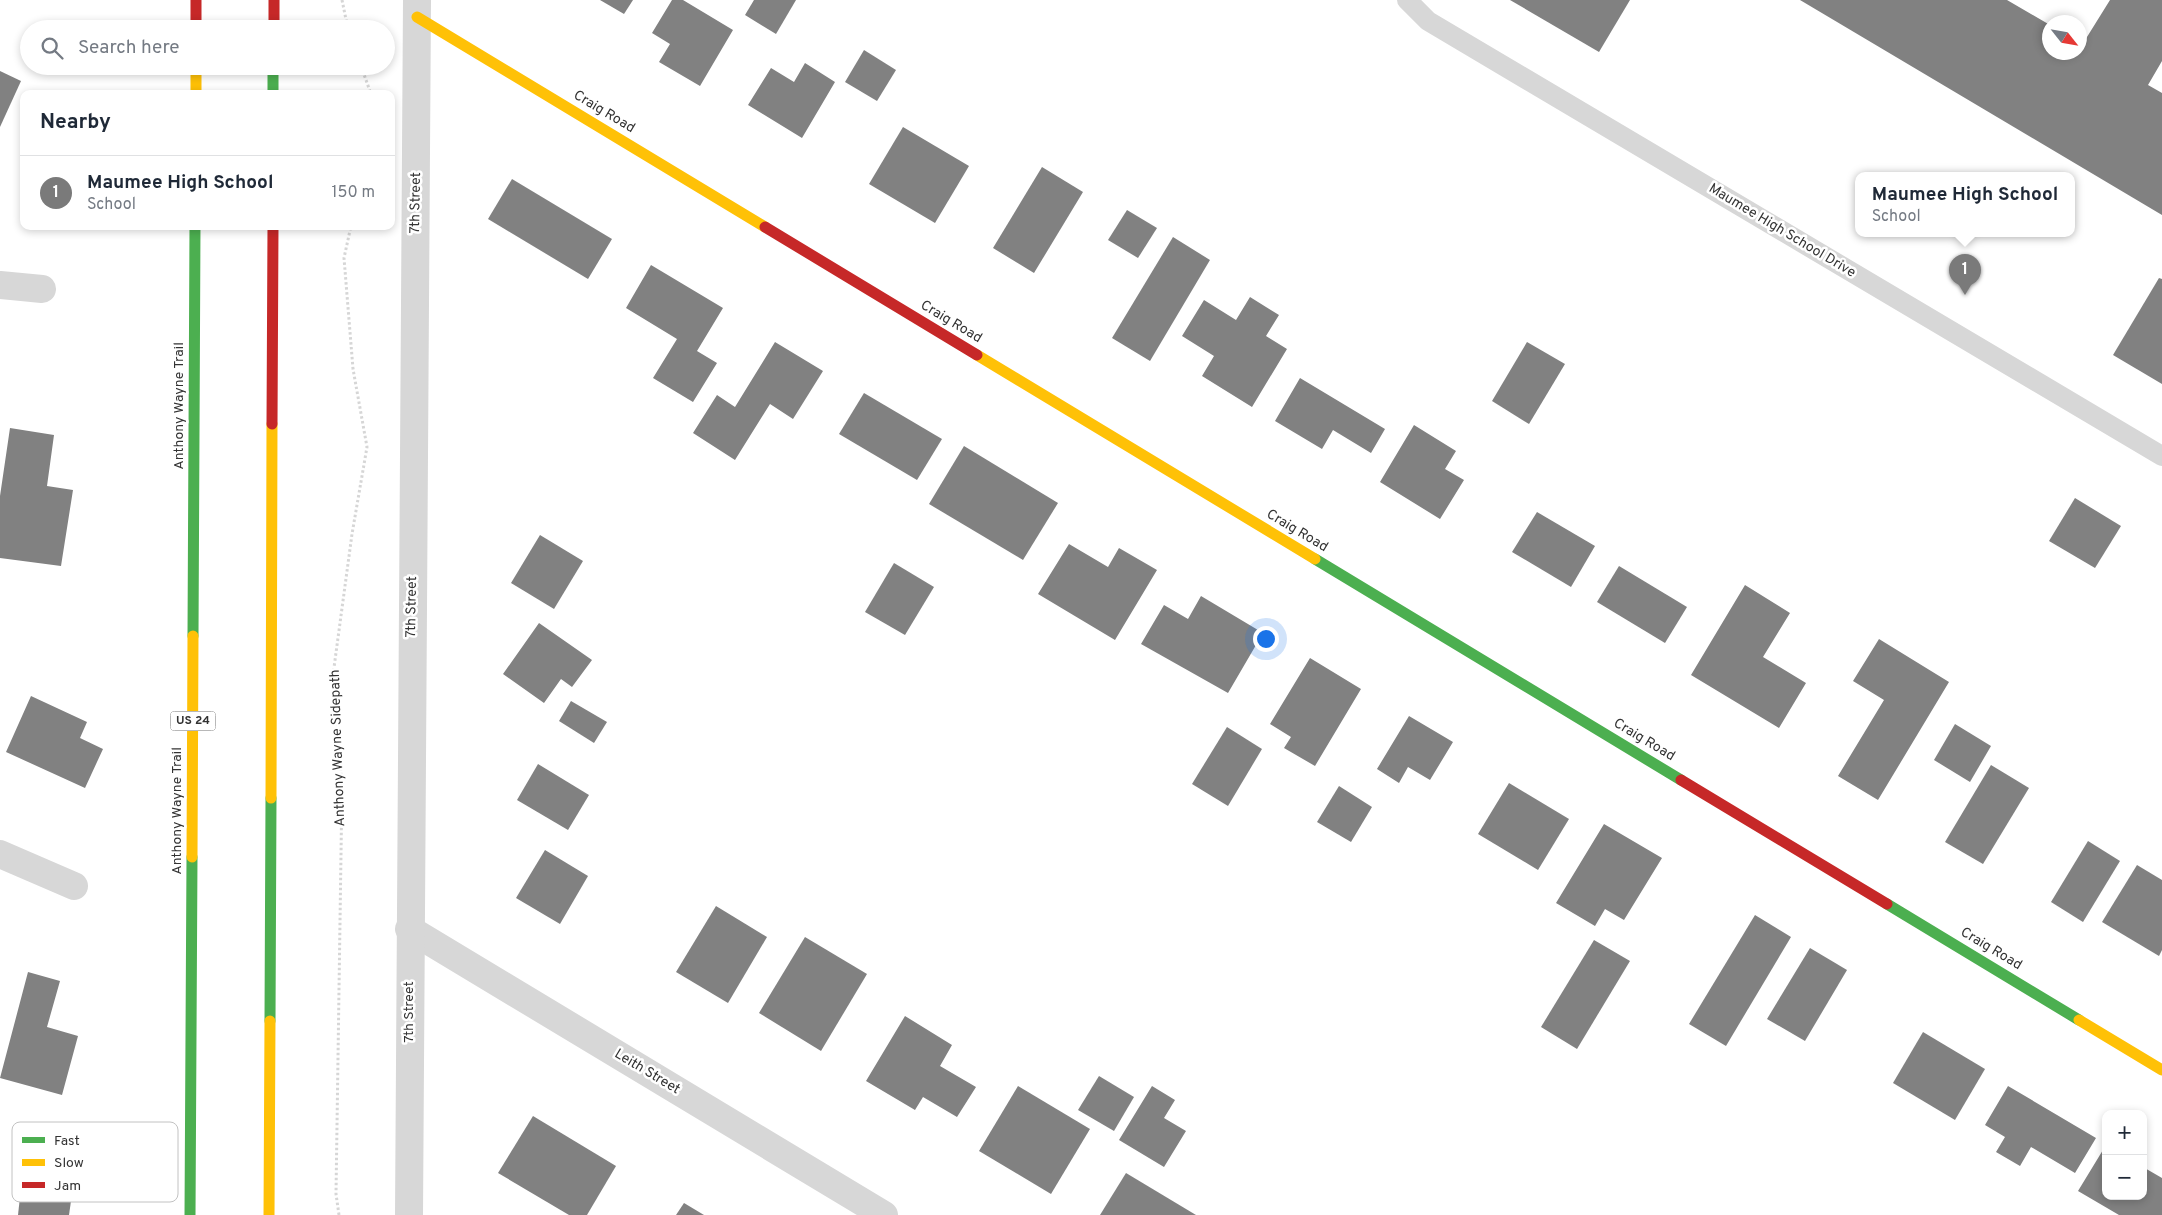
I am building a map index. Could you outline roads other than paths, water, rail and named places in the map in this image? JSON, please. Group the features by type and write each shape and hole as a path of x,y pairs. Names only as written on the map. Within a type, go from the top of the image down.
{"main road":[{"path":"196,0 196,20"},
{"path":"274,0 274,20"},
{"name":"Craig Road","path":"417,9 2162,1070"},
{"path":"196,75 196,90"},
{"path":"273,90 274,75"},
{"name":"Anthony Wayne Trail","path":"190,1215 195,230"},
{"path":"269,1215 273,230"}],"street":[{"name":"7th Street","path":"409,1215 409,929 417,9"},
{"path":"0,285 42,289"},
{"path":"0,854 74,886"},
{"name":"Leith Street","path":"409,929 884,1215"}],"lane":[{"name":"Maumee High School Drive","path":"1407,0 1428,22 2162,456"}],"place":[{"name":"Maumee High School","path":"1965,295"}]}
